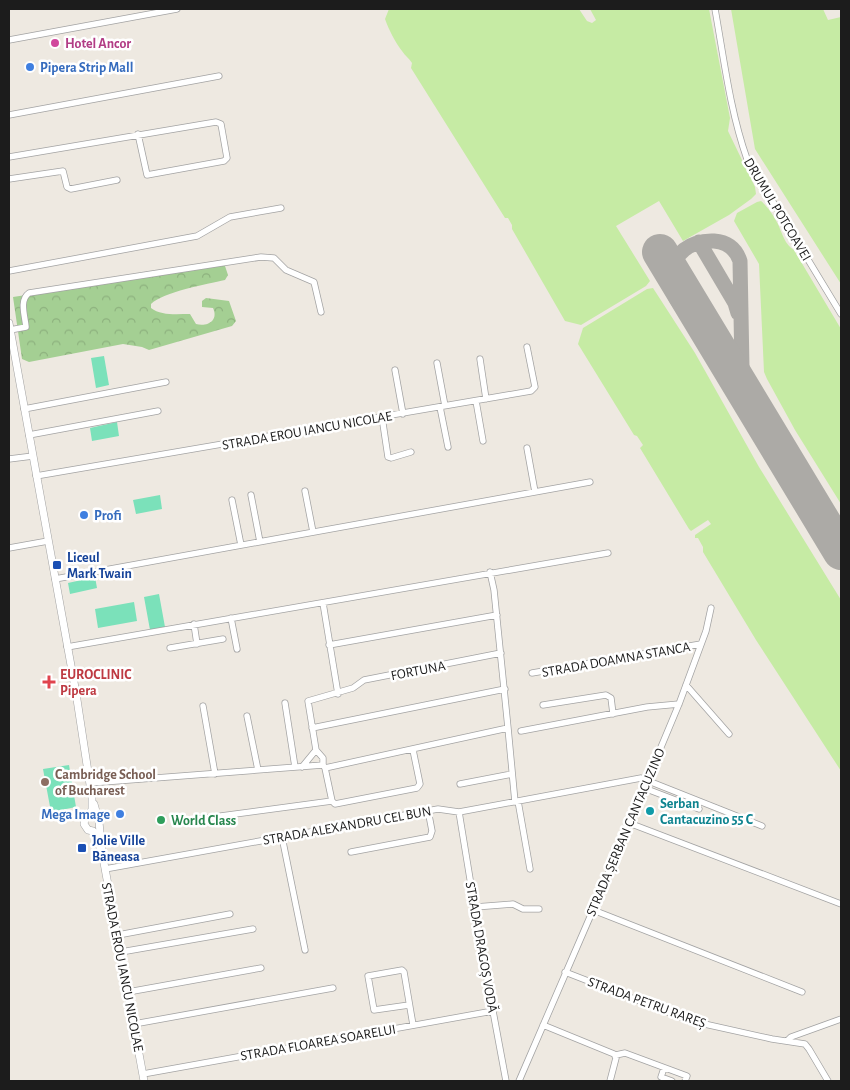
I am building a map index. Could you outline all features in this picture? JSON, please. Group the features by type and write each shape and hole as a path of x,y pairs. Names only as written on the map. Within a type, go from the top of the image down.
{"street":[{"path":"9,40 177,9"},
{"name":"DRUMUL POTCOAVEI","path":"715,9 733,111 747,159 841,314"},
{"path":"9,115 219,76"},
{"path":"9,158 138,134 219,122 221,124 227,158 224,161 147,175 138,134"},
{"path":"9,179 63,170 67,187 71,189 117,180"},
{"path":"9,271 197,236 230,217 281,208"},
{"path":"9,327 26,327 24,298 29,293 261,257 274,258 286,270 314,282 321,312"},
{"name":"STRADA EROU IANCU NICOLAE","path":"9,327 67,647 92,800 144,1078"},
{"name":"STRADA EROU IANCU NICOLAE","path":"36,476 403,414 534,389 527,347"},
{"path":"480,359 486,399"},
{"path":"437,363 448,447"},
{"path":"395,370 403,414"},
{"path":"24,409 166,382"},
{"path":"476,401 482,441"},
{"path":"29,435 158,411"},
{"path":"382,417 388,457 411,452"},
{"path":"527,448 535,492"},
{"path":"9,459 32,456"},
{"path":"55,579 590,482"},
{"path":"305,491 313,532"},
{"path":"251,495 260,542"},
{"path":"232,500 241,545"},
{"path":"9,548 48,541"},
{"path":"67,647 608,553"},
{"path":"490,572 497,615 512,774 530,869"},
{"path":"323,603 338,694"},
{"name":"STRADA ȘERBAN CANTACUZINO","path":"519,1081 565,972 596,911 629,823 679,704 709,621 711,608"},
{"path":"329,645 497,615"},
{"path":"231,618 237,649"},
{"path":"194,624 197,644"},
{"path":"170,648 223,639"},
{"name":"STRADA DOAMNA STANCA","path":"532,674 701,644"},
{"name":"FORTUNA","path":"312,728 308,701 354,688 364,680 501,654"},
{"path":"686,685 729,734"},
{"path":"332,801 323,758 316,750 312,728 505,689"},
{"path":"543,705 606,695 611,698 613,714"},
{"path":"285,703 299,767"},
{"path":"521,731 647,707 679,704"},
{"path":"203,706 215,774"},
{"path":"247,716 258,770"},
{"path":"90,783 299,767 324,767 413,750 508,728"},
{"path":"299,767 316,750"},
{"path":"183,821 332,801 335,804 417,788 420,784 413,750"},
{"path":"460,784 512,774"},
{"name":"STRADA ALEXANDRU CEL BUN","path":"105,869 438,808 459,812 640,778 647,781"},
{"path":"647,781 762,826"},
{"path":"644,788 699,809"},
{"name":"STRADA EROU IANCU NICOLAE","path":"92,800 92,810 85,819 84,824 86,828 97,826"},
{"path":"351,852 430,837 432,833 428,810"},
{"name":"STRADA DRAGOȘ VODĂ","path":"459,812 506,1081"},
{"path":"89,816 94,816 97,826"},
{"path":"629,823 841,904"},
{"path":"282,837 304,950"},
{"path":"475,908 515,904 522,909 539,910"},
{"path":"596,911 802,992"},
{"path":"118,935 230,914"},
{"path":"121,952 253,929"},
{"path":"128,992 261,968"},
{"path":"409,1005 374,1010 368,976 402,970 404,972 413,1025"},
{"name":"STRADA PETRU RAREȘ","path":"565,972 691,1021 772,1040 805,1044 828,1081"},
{"path":"134,1024 333,988"},
{"name":"STRADA FLOAREA SOARELUI","path":"144,1078 493,1011"},
{"path":"787,1041 791,1037 841,1019"},
{"path":"543,1025 616,1056 625,1053 687,1076 685,1081"},
{"path":"610,1081 616,1056"},
{"path":"664,1068 661,1077 672,1081"}],"green space":[{"path":"389,9 579,9 587,21 592,23 596,20 590,9 709,9 730,118 728,131 755,187 756,194 729,215 683,241 659,201 616,226 650,281 646,286 581,325 565,321 512,229 508,218 505,218 411,68 412,63 403,53 390,32 385,19"},
{"path":"731,9 823,9 828,20 841,17 841,284 755,149"},
{"path":"761,201 775,218 786,242 794,250 841,329 841,504 795,430 764,372 759,264 734,221 737,213"},
{"path":"221,265 225,266 228,275 225,280 165,296 151,304 151,308 164,313 190,314 196,324 204,325 213,320 214,313 213,308 202,307 202,301 206,298 229,301 236,321 232,326 149,350 123,344 29,362 22,359 13,297"},
{"path":"653,288 695,353 759,467 841,600 841,771 756,640 703,552 703,547 698,538 695,538 695,535 711,524 708,520 691,531 689,529 640,448 643,445 637,436 634,435 578,344 583,328 647,289"},
{"path":"104,356 109,385 96,388 91,358"},
{"path":"117,422 119,436 92,441 90,428"},
{"path":"160,495 162,509 136,514 133,500"},
{"path":"95,577 97,588 70,594 68,583"},
{"path":"159,594 165,627 150,630 144,597"},
{"path":"134,602 137,621 98,628 95,609"},
{"path":"69,765 76,807 51,812 43,769"}],"taxiway":[{"path":"702,321 687,312 677,300 672,286 671,273 675,260 684,250 697,243 714,241 730,247 740,261 742,368 749,398"},
{"path":"699,242 735,303 738,313"}],"runway":[{"path":"660,252 841,552"}],"place":[{"name":"Hotel Ancor","path":"55,43"},
{"name":"Pipera Strip Mall","path":"30,67"},
{"name":"Profi","path":"84,515"},
{"name":"Liceul Mark Twain","path":"57,565"},
{"name":"EUROCLINIC Pipera","path":"49,682"},
{"name":"Cambridge School of Bucharest","path":"45,782"},
{"name":"Serban Cantacuzino 55 C","path":"650,811"},
{"name":"Mega Image","path":"120,814"},
{"name":"World Class","path":"161,820"},
{"name":"Jolie Ville Băneasa","path":"82,848"}]}
